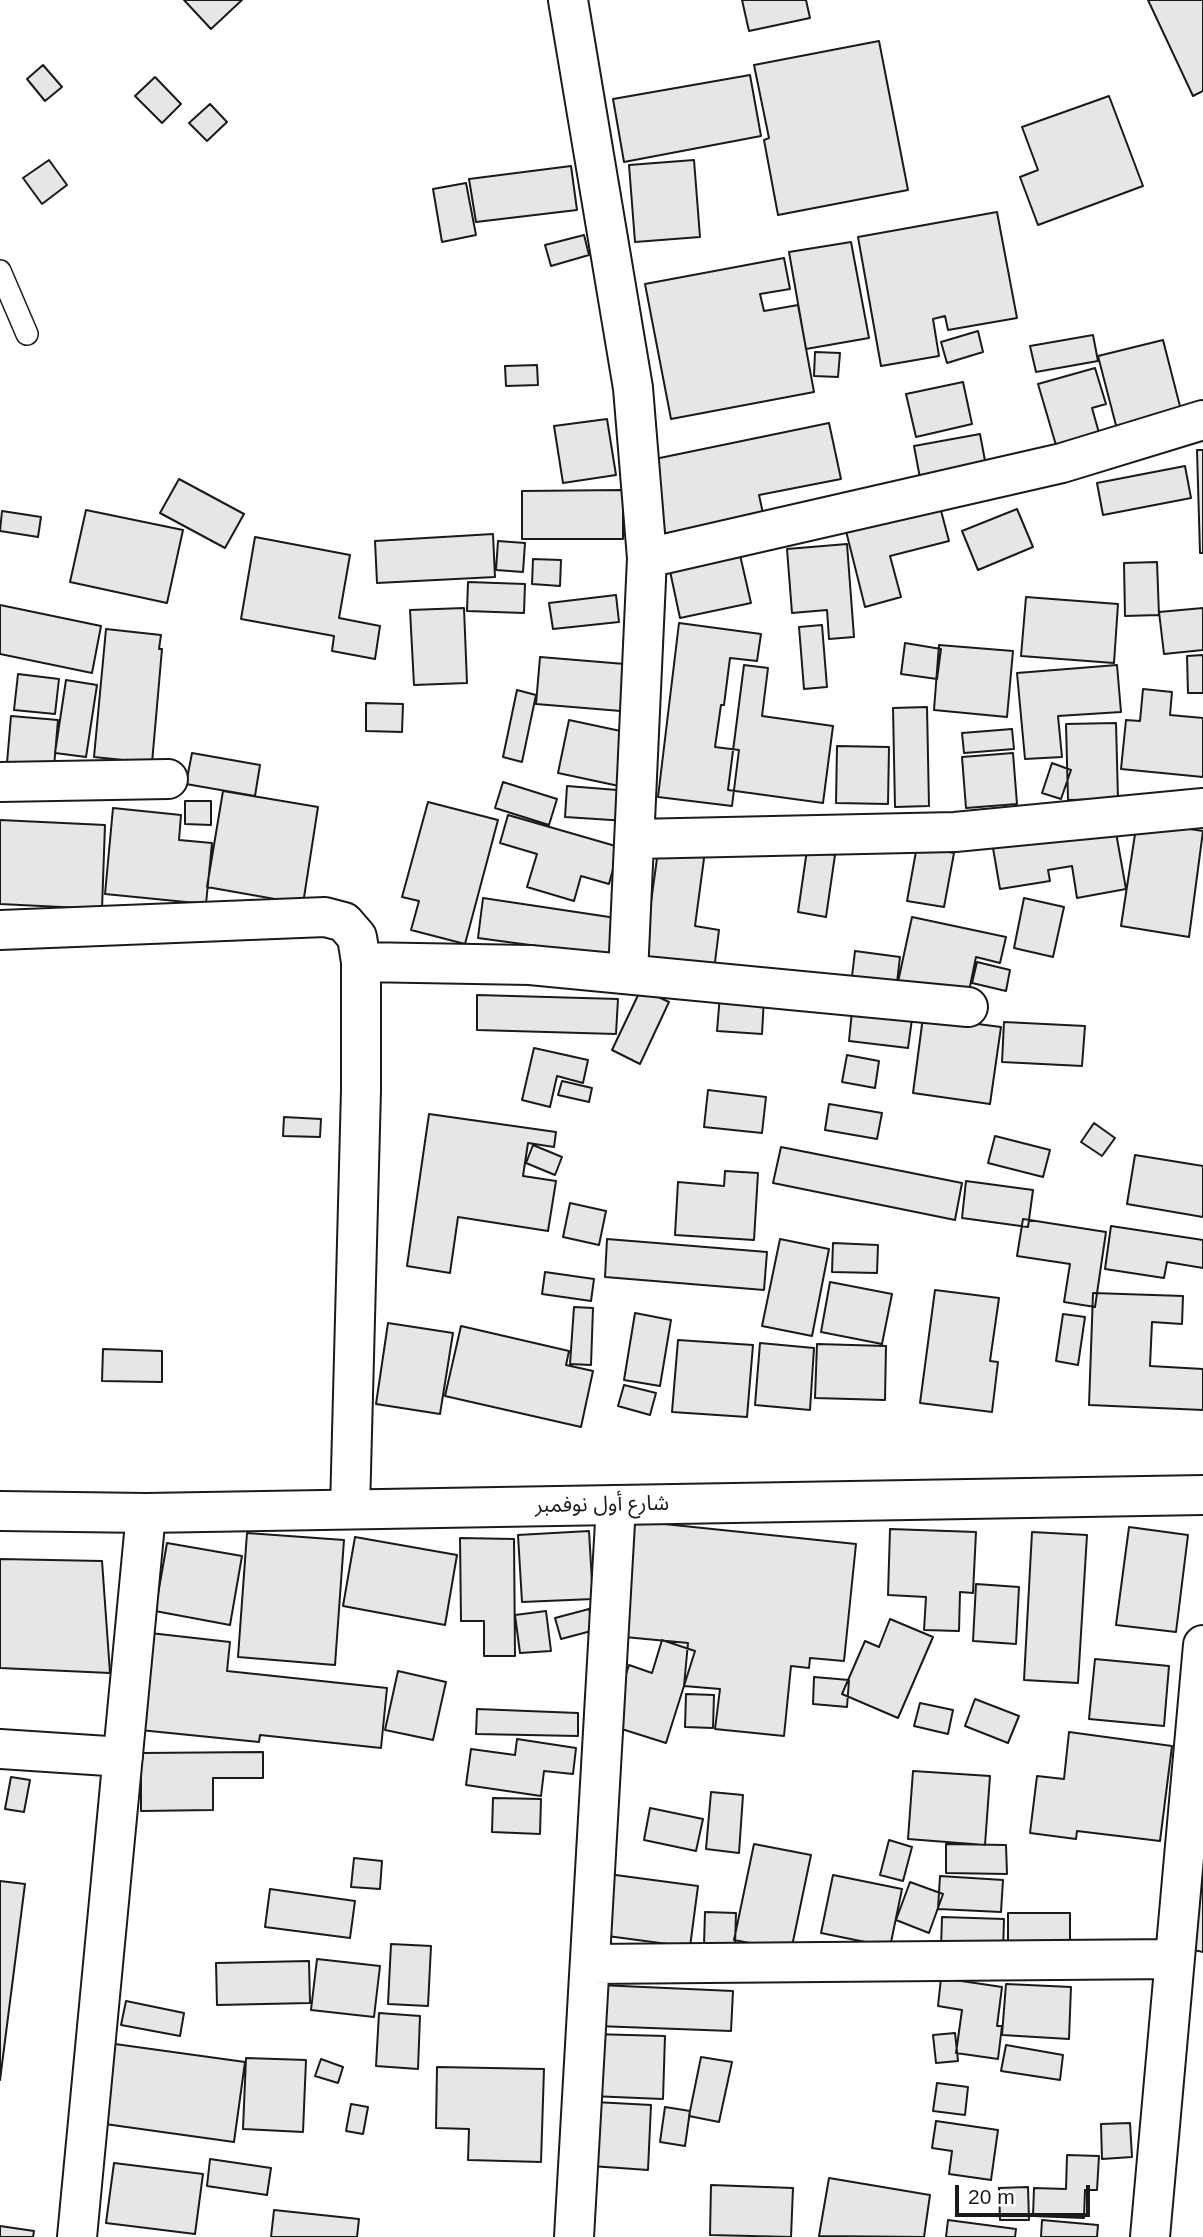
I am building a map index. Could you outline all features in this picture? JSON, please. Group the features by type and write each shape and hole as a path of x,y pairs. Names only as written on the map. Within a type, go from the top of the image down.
{"street":[{"path":"568,0 633,388 647,558 628,974"},
{"path":"647,558 1062,463 1203,420"},
{"path":"0,782 168,779"},
{"path":"635,839 955,832 1203,808"},
{"path":"0,930 325,917 344,922 357,937 361,961 361,1090 350,1509"},
{"path":"361,961 530,965 968,1007"},
{"name":"شارع أول نوفمبر","path":"0,1511 146,1513 1203,1495"},
{"path":"574,2237 616,1505"},
{"path":"77,2237 146,1513"},
{"path":"1150,2237 1173,1959 1194,1850 1203,1645"},
{"path":"0,1749 122,1757"},
{"path":"591,1964 1173,1959"}],"lane":[{"path":"0,271 27,334"}],"building":[{"path":"184,0 242,0 211,29"},
{"path":"742,0 806,0 810,18 749,31"},
{"path":"1148,0 1203,0 1203,91 1193,96"},
{"path":"879,41 908,190 778,215 764,140 769,138 754,65"},
{"path":"43,65 62,87 45,101 27,79"},
{"path":"750,75 761,136 624,162 613,99"},
{"path":"155,77 181,104 162,123 135,96"},
{"path":"1109,96 1143,186 1038,225 1020,177 1038,170 1022,127"},
{"path":"210,104 227,122 207,141 189,123"},
{"path":"49,160 67,185 42,204 23,178"},
{"path":"694,160 700,237 635,242 629,165"},
{"path":"571,166 577,210 476,222 469,179"},
{"path":"466,183 476,235 442,242 433,189"},
{"path":"997,212 1017,318 948,330 945,316 933,319 939,356 881,366 858,237"},
{"path":"584,235 589,255 551,266 545,245"},
{"path":"851,242 869,338 806,349 789,252"},
{"path":"784,258 790,289 760,294 764,311 798,305 814,392 671,419 645,284"},
{"path":"978,331 983,352 947,363 941,342"},
{"path":"1093,335 1098,361 1036,372 1030,346"},
{"path":"1163,340 1184,422 1119,437 1098,356"},
{"path":"815,352 840,353 838,377 814,376"},
{"path":"537,365 538,385 506,386 505,366"},
{"path":"1095,368 1106,404 1092,408 1101,440 1058,452 1038,384"},
{"path":"963,382 972,424 916,437 906,394"},
{"path":"607,419 616,475 563,483 554,426"},
{"path":"829,423 841,479 759,495 764,518 666,538 650,460"},
{"path":"980,434 986,466 920,478 914,446"},
{"path":"1197,450 1203,450 1203,553 1200,553"},
{"path":"1185,466 1191,498 1103,515 1097,483"},
{"path":"179,479 244,514 225,548 160,513"},
{"path":"623,490 623,539 522,539 522,491"},
{"path":"939,503 949,541 890,556 901,597 865,607 845,527"},
{"path":"1017,509 1033,547 978,570 962,531"},
{"path":"86,510 183,530 167,603 70,582"},
{"path":"2,511 41,517 38,537 0,531"},
{"path":"493,534 495,577 377,583 375,541"},
{"path":"255,537 350,555 339,618 380,626 375,659 332,651 334,636 241,619"},
{"path":"498,541 525,543 523,572 496,570"},
{"path":"737,542 751,603 680,618 667,557"},
{"path":"847,544 854,637 829,639 827,610 792,613 787,549"},
{"path":"533,559 561,560 560,586 532,584"},
{"path":"1157,562 1159,615 1125,616 1124,563"},
{"path":"468,582 525,584 524,613 467,611"},
{"path":"616,595 619,622 553,629 549,603"},
{"path":"1026,597 1118,604 1114,663 1021,656"},
{"path":"0,605 101,626 92,673 0,654"},
{"path":"464,608 467,683 414,685 410,610"},
{"path":"1203,608 1203,650 1164,654 1159,612"},
{"path":"679,623 761,634 757,661 730,658 724,705 721,705 715,747 739,750 732,806 658,797"},
{"path":"822,625 827,687 804,689 799,627"},
{"path":"106,629 161,635 152,763 94,757"},
{"path":"905,643 941,649 937,679 901,674"},
{"path":"939,645 1013,651 1007,717 934,710"},
{"path":"1203,655 1203,693 1188,693 1187,656"},
{"path":"540,657 637,665 633,712 536,704"},
{"path":"744,665 768,668 762,716 833,726 823,803 728,790"},
{"path":"1117,665 1121,712 1058,716 1062,757 1025,759 1017,673"},
{"path":"18,674 59,679 55,714 14,710"},
{"path":"66,680 97,685 86,757 55,753"},
{"path":"1143,689 1172,692 1170,715 1203,718 1203,777 1121,769 1126,720 1140,721"},
{"path":"517,690 536,695 522,762 503,757"},
{"path":"366,703 403,704 402,732 366,731"},
{"path":"927,707 929,806 895,807 893,708"},
{"path":"11,716 58,720 54,767 7,763"},
{"path":"569,720 630,733 619,786 558,773"},
{"path":"1116,723 1118,799 1068,800 1066,724"},
{"path":"1012,729 1014,749 964,753 962,733"},
{"path":"837,746 889,747 888,804 836,803"},
{"path":"192,753 260,765 255,796 186,784"},
{"path":"1013,753 1017,804 966,808 962,757"},
{"path":"1052,763 1071,770 1061,799 1042,793"},
{"path":"503,782 557,799 549,825 495,808"},
{"path":"567,786 630,791 627,821 565,817"},
{"path":"223,791 318,807 303,904 207,887"},
{"path":"185,801 211,801 211,825 185,824"},
{"path":"428,802 498,820 465,944 411,930 419,901 402,897"},
{"path":"113,808 181,815 179,840 212,843 206,904 105,894"},
{"path":"508,815 619,847 609,884 581,876 574,901 527,887 537,854 500,843"},
{"path":"0,820 105,825 102,909 0,904"},
{"path":"1137,821 1203,831 1189,937 1121,926"},
{"path":"1115,827 1126,889 1077,898 1072,866 1048,870 1050,881 1000,889 993,848"},
{"path":"659,844 705,851 695,926 719,930 714,970 643,960"},
{"path":"917,846 954,853 944,907 907,901"},
{"path":"807,850 835,855 826,917 798,912"},
{"path":"483,898 616,918 611,956 478,938"},
{"path":"1024,898 1064,907 1053,957 1014,948"},
{"path":"912,917 1006,937 1000,963 976,957 968,996 898,982"},
{"path":"855,951 900,957 896,991 851,985"},
{"path":"977,962 1010,970 1006,991 972,983"},
{"path":"641,989 669,1002 640,1064 612,1050"},
{"path":"477,995 618,999 616,1034 477,1030"},
{"path":"720,995 764,998 762,1034 717,1031"},
{"path":"852,1011 912,1019 908,1048 849,1041"},
{"path":"923,1017 1001,1027 990,1104 913,1093"},
{"path":"1004,1022 1085,1026 1082,1066 1002,1062"},
{"path":"534,1048 588,1060 583,1083 557,1076 550,1107 522,1100"},
{"path":"847,1055 879,1061 875,1088 842,1082"},
{"path":"562,1081 592,1088 589,1102 558,1095"},
{"path":"708,1090 766,1097 762,1133 704,1127"},
{"path":"829,1104 882,1113 877,1139 825,1130"},
{"path":"429,1114 556,1132 554,1147 528,1143 523,1176 556,1181 548,1231 458,1217 450,1273 407,1266"},
{"path":"284,1117 321,1119 320,1137 283,1136"},
{"path":"1094,1123 1115,1138 1102,1156 1081,1142"},
{"path":"995,1136 1050,1150 1043,1177 988,1163"},
{"path":"533,1145 562,1157 555,1175 526,1163"},
{"path":"781,1147 962,1183 955,1220 773,1183"},
{"path":"1135,1155 1203,1166 1203,1217 1127,1204"},
{"path":"725,1171 758,1173 754,1240 675,1235 678,1182 724,1186"},
{"path":"966,1181 1033,1190 1028,1227 962,1218"},
{"path":"570,1203 606,1211 599,1245 563,1237"},
{"path":"1023,1219 1106,1232 1095,1307 1064,1302 1070,1264 1017,1256"},
{"path":"1111,1226 1203,1240 1203,1268 1167,1262 1164,1278 1105,1269"},
{"path":"607,1239 767,1252 764,1290 605,1277"},
{"path":"780,1239 829,1249 812,1336 762,1326"},
{"path":"833,1243 878,1245 877,1273 832,1272"},
{"path":"545,1272 594,1279 591,1301 542,1294"},
{"path":"830,1282 892,1294 882,1344 821,1332"},
{"path":"935,1290 999,1298 990,1361 998,1362 992,1412 920,1403"},
{"path":"1093,1293 1183,1296 1182,1324 1152,1322 1150,1366 1203,1369 1203,1410 1089,1405"},
{"path":"574,1307 593,1308 591,1365 570,1364"},
{"path":"635,1313 671,1320 660,1386 624,1380"},
{"path":"1063,1314 1085,1317 1078,1365 1056,1361"},
{"path":"388,1323 453,1333 440,1414 376,1404"},
{"path":"461,1326 569,1351 566,1365 593,1371 581,1427 445,1396"},
{"path":"678,1340 753,1345 747,1417 672,1412"},
{"path":"760,1343 814,1348 810,1410 755,1405"},
{"path":"817,1344 886,1346 885,1400 815,1398"},
{"path":"103,1349 162,1351 162,1382 102,1381"},
{"path":"624,1385 656,1393 650,1415 618,1406"},
{"path":"626,1520 856,1544 844,1661 810,1658 809,1668 791,1666 784,1736 715,1729 720,1689 684,1686 688,1643 614,1636"},
{"path":"1129,1527 1188,1535 1176,1632 1116,1625"},
{"path":"890,1529 976,1532 973,1593 960,1592 959,1631 924,1630 926,1597 888,1595"},
{"path":"589,1531 593,1599 522,1602 518,1535"},
{"path":"1032,1532 1087,1535 1078,1683 1024,1680"},
{"path":"247,1533 344,1540 335,1665 238,1657"},
{"path":"355,1537 457,1555 445,1625 343,1606"},
{"path":"460,1538 514,1539 515,1656 484,1656 484,1621 461,1621"},
{"path":"167,1543 242,1556 230,1625 155,1611"},
{"path":"0,1559 102,1561 110,1673 0,1668"},
{"path":"976,1584 1019,1587 1016,1644 973,1641"},
{"path":"589,1609 595,1630 561,1639 555,1618"},
{"path":"546,1611 551,1651 520,1653 515,1615"},
{"path":"890,1619 933,1637 898,1718 842,1694 865,1641 879,1647"},
{"path":"150,1633 230,1642 227,1671 387,1688 381,1748 260,1735 259,1742 140,1730"},
{"path":"662,1640 695,1651 666,1743 609,1725 629,1665 652,1673"},
{"path":"1095,1659 1169,1666 1164,1726 1089,1719"},
{"path":"398,1671 446,1682 433,1740 385,1730"},
{"path":"814,1677 849,1680 847,1707 813,1704"},
{"path":"686,1694 714,1695 713,1728 685,1727"},
{"path":"975,1699 1019,1716 1008,1743 965,1726"},
{"path":"920,1703 953,1710 948,1734 914,1726"},
{"path":"477,1709 578,1713 578,1736 476,1734"},
{"path":"1069,1732 1172,1746 1160,1841 1077,1831 1076,1839 1030,1833 1037,1776 1064,1779"},
{"path":"517,1739 576,1748 573,1774 544,1771 541,1796 466,1785 471,1749 515,1755"},
{"path":"263,1752 263,1778 213,1778 213,1810 141,1811 141,1753"},
{"path":"913,1771 990,1776 985,1845 908,1839"},
{"path":"11,1777 30,1780 24,1812 5,1809"},
{"path":"711,1792 743,1795 739,1853 706,1849"},
{"path":"493,1798 541,1799 540,1834 492,1832"},
{"path":"650,1808 703,1819 696,1851 644,1840"},
{"path":"889,1840 912,1847 903,1881 880,1875"},
{"path":"754,1844 811,1855 791,1951 734,1940"},
{"path":"946,1844 1006,1845 1007,1874 946,1873"},
{"path":"354,1858 382,1861 380,1889 351,1887"},
{"path":"1203,1866 1203,1952 1189,1949"},
{"path":"608,1874 698,1886 690,1947 600,1935"},
{"path":"833,1875 902,1889 890,1947 821,1933"},
{"path":"940,1876 1003,1880 1001,1912 938,1909"},
{"path":"0,1881 25,1884 0,2080"},
{"path":"910,1882 943,1894 929,1933 896,1920"},
{"path":"270,1889 355,1901 350,1938 265,1927"},
{"path":"705,1912 736,1913 735,1946 704,1945"},
{"path":"1008,1913 1070,1913 1070,1952 1008,1952"},
{"path":"942,1917 1004,1919 1003,1952 941,1949"},
{"path":"391,1944 431,1946 428,2006 388,2004"},
{"path":"317,1959 380,1966 374,2017 311,2010"},
{"path":"309,1961 310,2003 217,2005 216,1963"},
{"path":"941,1978 1002,1987 997,2026 1002,2026 998,2059 956,2053 962,2010 938,2006"},
{"path":"1006,1984 1071,1987 1069,2039 1002,2035"},
{"path":"599,1985 733,1991 731,2031 597,2026"},
{"path":"126,2001 184,2013 180,2036 121,2025"},
{"path":"379,2013 420,2016 418,2069 376,2066"},
{"path":"955,2033 958,2061 936,2063 933,2035"},
{"path":"592,2034 665,2036 663,2099 590,2096"},
{"path":"115,2044 245,2062 234,2142 105,2124"},
{"path":"1006,2045 1063,2055 1060,2080 1001,2071"},
{"path":"701,2057 732,2062 719,2122 689,2116"},
{"path":"246,2058 306,2060 303,2132 243,2129"},
{"path":"321,2059 343,2067 338,2083 315,2076"},
{"path":"437,2067 544,2069 541,2162 468,2160 469,2129 436,2128"},
{"path":"937,2083 968,2087 965,2115 933,2111"},
{"path":"595,2102 651,2105 648,2170 591,2166"},
{"path":"351,2104 368,2107 363,2134 346,2131"},
{"path":"665,2107 690,2111 685,2146 660,2142"},
{"path":"936,2121 998,2130 991,2180 949,2174 952,2151 932,2148"},
{"path":"1130,2123 1132,2157 1102,2159 1101,2124"},
{"path":"1067,2155 1099,2156 1097,2190 1085,2190 1084,2218 1033,2216 1034,2188 1066,2189"},
{"path":"210,2159 271,2168 267,2195 207,2186"},
{"path":"114,2163 203,2174 195,2234 106,2223"},
{"path":"829,2178 930,2195 924,2237 819,2236"},
{"path":"711,2185 793,2188 791,2237 710,2235"},
{"path":"1028,2187 1029,2220 1000,2220 999,2188"},
{"path":"274,2210 359,2219 357,2237 271,2237"},
{"path":"948,2220 1016,2229 1015,2237 946,2237"},
{"path":"1042,2220 1098,2225 1097,2237 1041,2237"},
{"path":"0,2226 34,2231 33,2237 0,2237"}]}
